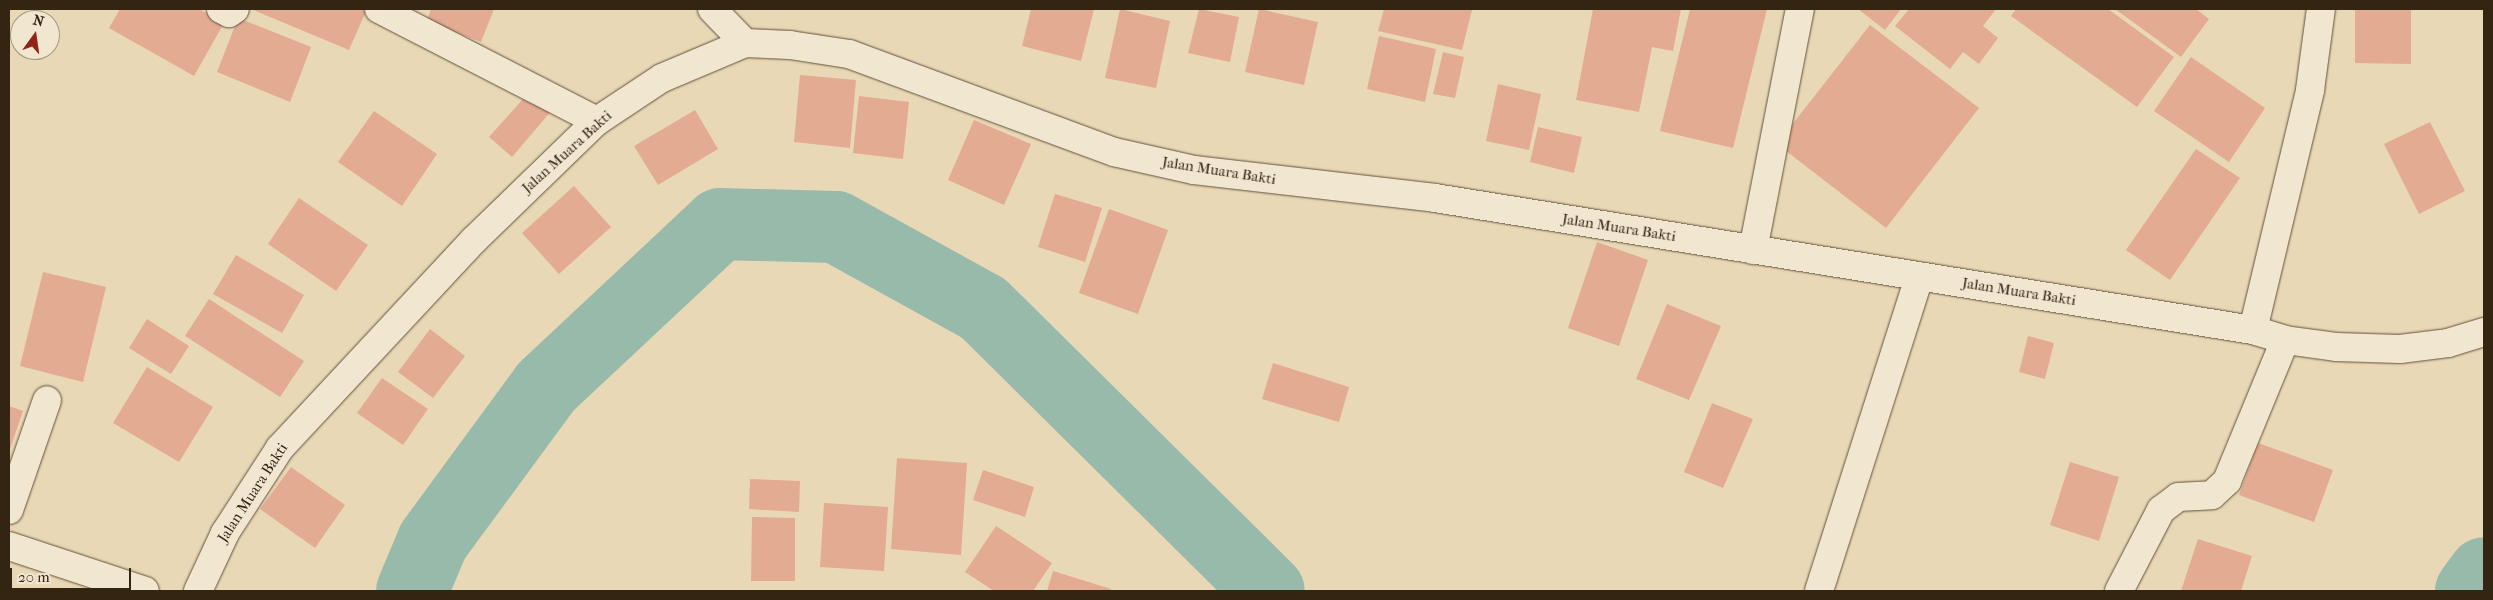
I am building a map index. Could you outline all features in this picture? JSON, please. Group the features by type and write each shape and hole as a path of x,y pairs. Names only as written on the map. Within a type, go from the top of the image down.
{"street":[{"path":"220,9 229,13 236,9"},
{"path":"379,9 597,121"},
{"path":"712,9 746,43"},
{"path":"1753,250 1800,9"},
{"path":"2253,330 2310,90 2321,9"},
{"name":"Jalan Muara Bakti","path":"198,591 224,534 280,448 474,240 597,121 662,78 746,43 790,44 849,54 1114,152 1194,170 1435,198 2253,330 2285,340 2336,348 2400,349 2484,334"},
{"path":"1819,591 1919,277"},
{"path":"2119,591 2161,510 2178,497 2212,495 2228,481 2285,340"},
{"path":"9,510 47,400"},
{"path":"9,546 145,591"}],"building":[{"path":"120,9 199,9 224,23 194,76 109,28"},
{"path":"251,9 367,9 349,50"},
{"path":"431,9 494,9 481,42 427,21"},
{"path":"1031,9 1094,9 1081,61 1022,46"},
{"path":"1120,9 1170,21 1156,88 1105,78"},
{"path":"1199,9 1239,17 1230,62 1188,53"},
{"path":"1259,9 1318,22 1304,85 1245,72"},
{"path":"1384,9 1472,10 1462,50 1378,31"},
{"path":"1593,9 1681,9 1673,51 1652,47 1639,112 1576,100"},
{"path":"1690,9 1767,9 1733,148 1660,131"},
{"path":"1858,9 1901,9 1885,30"},
{"path":"1909,9 1996,9 1983,26 1998,38 1979,64 1963,52 1950,69 1895,26"},
{"path":"2016,9 2108,9 2174,57 2137,107 2011,16"},
{"path":"2115,9 2196,9 2209,19 2181,57"},
{"path":"2355,9 2411,9 2411,64 2355,63"},
{"path":"238,18 311,47 290,102 217,72"},
{"path":"1870,25 1979,108 1886,228 1777,144"},
{"path":"1379,36 1436,49 1425,102 1367,89"},
{"path":"1443,52 1464,57 1455,98 1433,94"},
{"path":"2191,57 2265,108 2229,162 2154,111"},
{"path":"800,75 856,80 850,148 794,142"},
{"path":"1498,84 1541,94 1529,150 1486,141"},
{"path":"531,90 553,109 512,157 489,137"},
{"path":"859,96 909,102 903,159 853,153"},
{"path":"695,110 718,149 658,185 634,146"},
{"path":"374,111 437,154 402,206 338,162"},
{"path":"974,120 1031,144 1004,205 948,180"},
{"path":"2430,122 2465,191 2419,214 2384,144"},
{"path":"1538,127 1582,137 1574,173 1530,162"},
{"path":"2196,149 2240,178 2170,280 2126,250"},
{"path":"574,186 611,227 559,274 522,233"},
{"path":"1055,194 1102,208 1085,262 1038,247"},
{"path":"299,198 368,245 336,291 268,244"},
{"path":"1109,209 1168,230 1138,314 1079,293"},
{"path":"1597,242 1648,260 1619,346 1568,328"},
{"path":"236,255 304,295 282,333 213,294"},
{"path":"43,272 106,287 83,382 20,366"},
{"path":"209,299 304,361 280,397 185,336"},
{"path":"1667,304 1721,326 1689,400 1636,379"},
{"path":"147,319 189,346 171,374 129,348"},
{"path":"430,329 465,356 433,398 398,372"},
{"path":"2028,336 2054,343 2045,379 2019,372"},
{"path":"1273,363 1349,387 1339,422 1262,399"},
{"path":"147,367 213,407 179,462 113,423"},
{"path":"382,378 428,409 403,445 357,413"},
{"path":"1712,403 1753,419 1723,488 1684,472"},
{"path":"9,406 23,411 9,452"},
{"path":"2258,443 2333,470 2314,522 2239,495"},
{"path":"897,458 967,463 961,555 891,549"},
{"path":"2070,462 2119,477 2099,541 2050,525"},
{"path":"291,467 345,505 315,548 260,509"},
{"path":"983,470 1034,487 1025,517 973,500"},
{"path":"750,479 800,481 799,512 749,509"},
{"path":"824,503 888,507 884,571 820,567"},
{"path":"752,517 795,518 795,581 751,581"},
{"path":"996,526 1052,563 1033,591 994,591 965,572"},
{"path":"2198,539 2252,556 2241,591 2181,591"},
{"path":"1053,571 1111,589 1110,591 1047,591"}],"waterway":[{"path":"412,591 433,541 546,387 720,224 836,227 983,308 1269,591"},
{"path":"2471,591 2484,573"}]}
